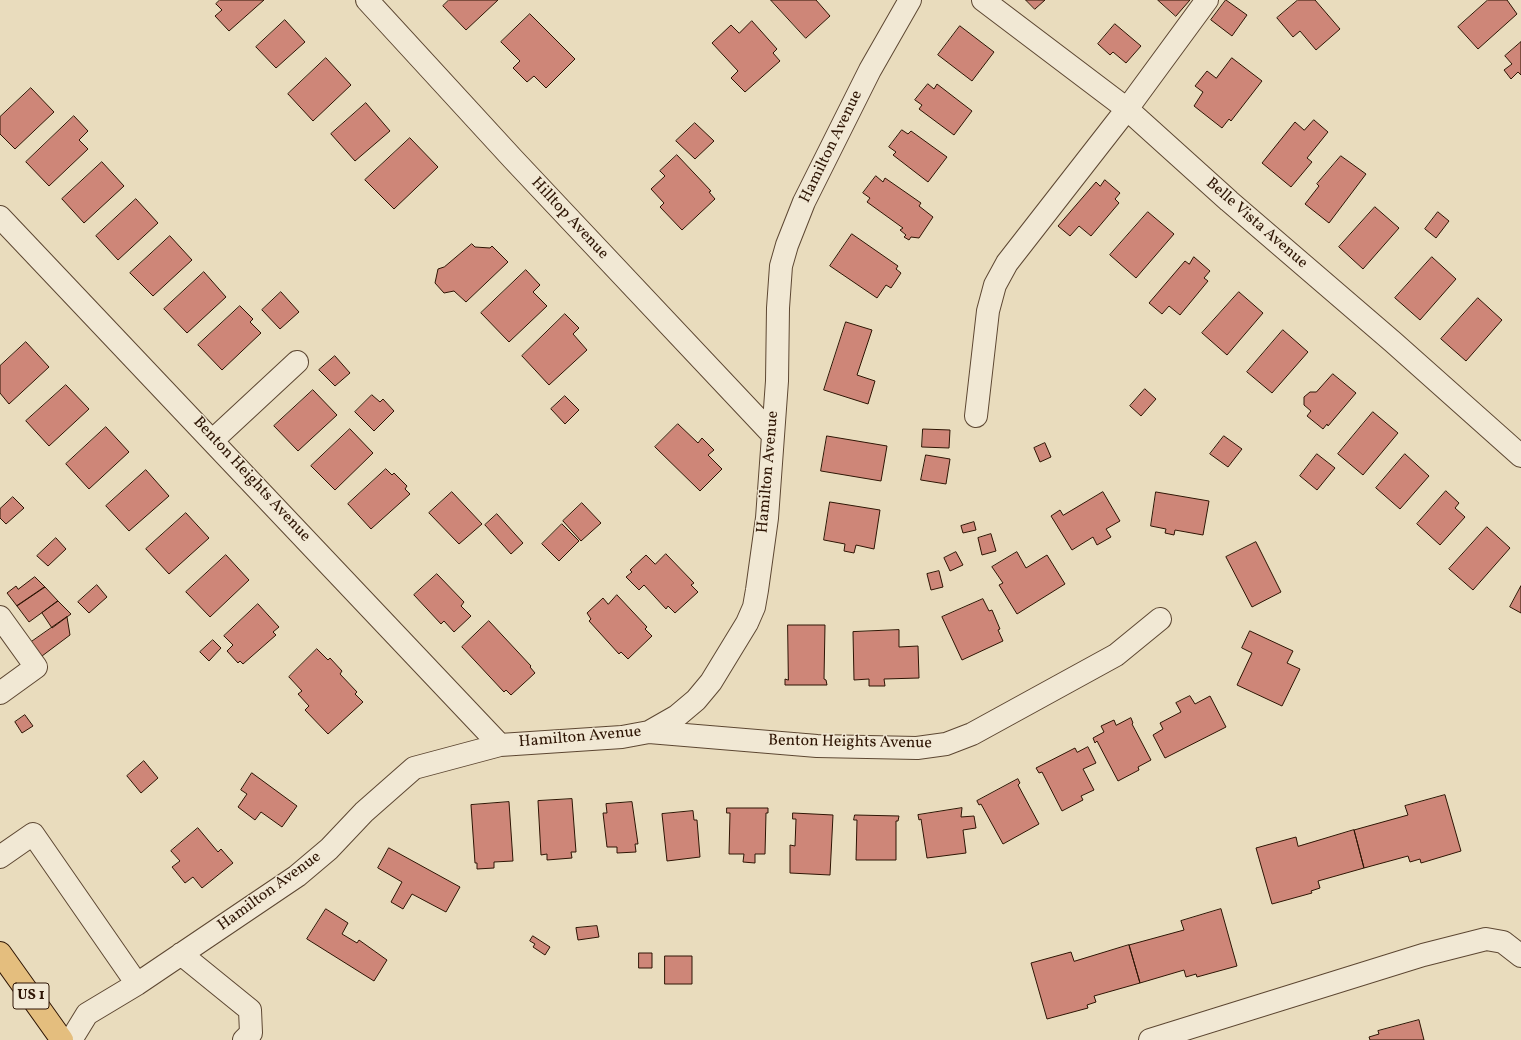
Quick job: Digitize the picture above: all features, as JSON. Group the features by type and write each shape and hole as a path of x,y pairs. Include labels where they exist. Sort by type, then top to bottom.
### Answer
{"main road":[{"name":"US 1","path":"0,953 62,1040"}],"street":[{"name":"Hilltop Avenue","path":"367,0 518,165 773,435"},
{"name":"Hamilton Avenue","path":"71,1040 87,1014 136,984 297,876 329,849 364,812 414,768 500,745 622,737 649,732 677,716 696,700 711,682 747,623 754,607 757,590 767,518 777,381 778,308 781,266 787,244 804,202 870,70 910,0"},
{"name":"Belle Vista Avenue","path":"983,0 1127,109 1229,201 1393,342 1521,456"},
{"path":"976,416 988,311 995,284 1029,233 1127,109 1208,0"},
{"name":"Benton Heights Avenue","path":"0,217 213,440 500,745"},
{"path":"213,440 296,362"},
{"path":"0,617 36,668 0,693"},
{"name":"Benton Heights Avenue","path":"649,732 817,746 917,748 946,744 972,734 1116,655 1160,619"},
{"path":"0,857 33,834 136,984"},
{"path":"1150,1040 1423,955 1486,939 1503,942 1521,956"},
{"path":"181,954 250,1010 251,1033 244,1040"}],"building":[{"path":"220,0 264,0 229,31 215,16 222,10 216,4"},
{"path":"449,0 498,0 466,30 443,6"},
{"path":"771,0 816,0 830,16 806,38"},
{"path":"1026,0 1045,0 1035,9"},
{"path":"1158,0 1190,0 1176,16"},
{"path":"1226,0 1247,15 1232,36 1211,20"},
{"path":"1298,0 1315,0 1340,29 1316,50 1300,31 1293,37 1277,18"},
{"path":"1488,0 1507,0 1517,14 1478,49 1458,27"},
{"path":"530,14 575,59 546,88 534,76 527,82 513,68 520,61 501,42"},
{"path":"285,20 305,42 276,68 256,47"},
{"path":"752,21 777,49 773,53 780,61 745,92 731,78 738,71 712,43 731,25 739,33"},
{"path":"1115,24 1141,46 1126,63 1113,52 1110,55 1098,44"},
{"path":"960,26 994,52 972,81 938,55"},
{"path":"1521,42 1521,75 1518,72 1511,79 1504,70 1512,64 1505,56"},
{"path":"326,58 351,85 313,121 288,94"},
{"path":"1232,58 1262,81 1231,121 1229,119 1222,128 1194,106 1203,92 1195,86 1207,71 1216,78"},
{"path":"928,84 934,89 937,84 972,111 954,135 919,109 922,105 915,100"},
{"path":"31,88 54,112 15,149 0,134 0,117"},
{"path":"366,103 390,131 355,161 331,134"},
{"path":"74,116 88,131 79,140 88,149 49,186 26,162"},
{"path":"1314,120 1328,132 1307,158 1312,162 1291,187 1262,163 1295,122 1304,130"},
{"path":"695,123 714,141 695,159 676,141"},
{"path":"902,130 908,134 911,131 947,157 928,182 893,155 896,152 889,147"},
{"path":"410,138 438,167 394,209 365,180"},
{"path":"677,155 711,191 709,192 715,199 682,230 660,207 664,203 651,189 665,176 660,171"},
{"path":"1341,156 1366,174 1329,223 1305,204 1319,186 1317,184"},
{"path":"102,162 124,186 84,223 62,199"},
{"path":"876,176 883,182 885,178 921,203 919,206 933,217 919,238 911,237 909,240 904,237 906,235 900,230 903,228 867,202 870,198 863,193"},
{"path":"1105,180 1120,193 1115,199 1119,203 1091,236 1079,226 1070,236 1058,226 1096,182 1100,186"},
{"path":"136,199 158,223 118,260 96,236"},
{"path":"1375,207 1399,228 1363,269 1339,247"},
{"path":"1148,212 1174,234 1136,278 1110,255"},
{"path":"1438,212 1449,221 1436,238 1425,229"},
{"path":"852,234 898,266 896,269 901,273 891,288 886,285 877,298 830,266"},
{"path":"170,236 192,260 153,296 130,273"},
{"path":"472,244 475,247 490,248 492,246 508,262 466,302 454,291 444,293 435,283 438,269 444,267"},
{"path":"1194,257 1210,271 1204,278 1208,281 1180,315 1169,306 1162,314 1149,303 1185,261 1189,264"},
{"path":"1432,257 1456,279 1420,320 1395,298"},
{"path":"526,270 540,285 533,292 547,306 509,342 481,313"},
{"path":"204,272 226,297 187,333 164,309"},
{"path":"281,292 299,312 280,329 262,310"},
{"path":"1239,292 1263,313 1227,355 1202,333"},
{"path":"1478,298 1502,320 1466,361 1441,339"},
{"path":"240,306 253,319 250,322 261,333 222,370 198,345"},
{"path":"565,314 579,328 573,334 587,350 549,385 522,356"},
{"path":"846,322 872,330 857,375 875,381 868,404 824,390"},
{"path":"1283,330 1308,352 1272,393 1247,372"},
{"path":"26,342 49,367 9,404 0,393 0,366"},
{"path":"335,356 350,373 335,386 319,370"},
{"path":"1333,374 1356,393 1328,426 1327,424 1323,429 1307,416 1311,411 1304,405 1304,397 1310,392 1316,392"},
{"path":"66,385 89,409 49,446 26,421"},
{"path":"1145,389 1156,399 1141,416 1130,406"},
{"path":"313,390 337,415 298,451 274,426"},
{"path":"372,395 380,402 383,399 394,411 374,431 355,412"},
{"path":"565,396 579,410 565,424 551,409"},
{"path":"1373,412 1398,433 1363,475 1338,454"},
{"path":"678,424 698,443 702,438 714,450 708,455 722,469 700,491 655,447"},
{"path":"106,427 129,452 89,489 66,464"},
{"path":"350,429 373,453 335,490 311,466"},
{"path":"923,429 950,430 949,448 922,447"},
{"path":"827,436 887,446 881,481 821,471"},
{"path":"1224,436 1242,449 1228,467 1210,454"},
{"path":"1045,443 1051,457 1040,462 1034,448"},
{"path":"1317,454 1335,468 1317,490 1300,476"},
{"path":"1405,454 1429,476 1400,509 1376,488"},
{"path":"926,455 950,459 946,484 921,480"},
{"path":"386,469 392,475 394,473 407,486 405,489 410,494 371,529 348,504"},
{"path":"146,470 169,496 129,531 106,506"},
{"path":"1446,491 1459,503 1455,508 1465,517 1440,545 1417,524"},
{"path":"452,492 482,524 459,544 429,513"},
{"path":"1103,492 1120,521 1106,529 1111,537 1097,545 1093,537 1072,550 1051,516 1060,510 1063,515"},
{"path":"1156,492 1209,501 1203,535 1175,530 1174,535 1165,533 1166,529 1151,526"},
{"path":"13,497 24,508 6,524 0,518 0,509"},
{"path":"830,502 880,510 874,549 856,545 854,553 844,551 845,544 824,540"},
{"path":"582,503 601,523 581,541 563,521"},
{"path":"186,513 209,538 169,574 146,549"},
{"path":"497,514 523,543 511,554 485,525"},
{"path":"974,522 976,530 963,533 961,526"},
{"path":"562,524 579,541 559,561 542,544"},
{"path":"1487,527 1510,548 1473,590 1449,569"},
{"path":"991,534 996,551 982,555 978,538"},
{"path":"56,538 66,549 48,566 37,556"},
{"path":"1256,542 1281,592 1252,607 1226,557"},
{"path":"956,552 963,565 950,571 944,558"},
{"path":"1017,552 1026,568 1047,555 1065,584 1017,614 999,585 1003,583 992,567"},
{"path":"666,554 694,583 691,585 698,592 675,613 668,606 666,609 644,585 639,590 626,577 632,572 630,570 646,555 655,564"},
{"path":"226,555 249,580 210,617 186,592"},
{"path":"939,571 943,587 931,590 927,574"},
{"path":"437,574 464,602 461,606 471,616 454,632 444,621 441,624 414,595"},
{"path":"35,577 45,587 17,606 7,593 16,586 18,589"},
{"path":"97,585 107,597 89,613 78,602"},
{"path":"1521,586 1521,613 1510,607"},
{"path":"45,587 58,601 29,622 17,606"},
{"path":"617,595 647,627 645,629 652,636 628,659 621,652 619,654 589,621 591,619 587,613 603,598 608,604"},
{"path":"983,599 989,611 992,610 1003,641 962,660 942,617"},
{"path":"58,601 71,614 52,628 42,613"},
{"path":"258,604 279,627 273,632 276,635 243,664 240,661 238,663 227,651 233,645 224,636"},
{"path":"67,617 70,635 38,659 27,645"},
{"path":"489,621 531,666 530,667 535,673 511,695 506,690 504,692 462,647"},
{"path":"788,625 825,625 824,679 826,680 827,685 785,685 785,679 788,680"},
{"path":"899,630 899,647 918,646 919,678 884,679 885,686 869,686 869,679 854,680 853,632"},
{"path":"1250,631 1293,651 1287,663 1300,669 1282,706 1237,685 1252,653 1242,648"},
{"path":"213,640 221,648 209,661 200,652"},
{"path":"317,649 328,660 330,658 342,671 340,674 357,692 355,694 363,702 328,734 305,710 309,706 298,694 302,691 289,677"},
{"path":"1190,696 1195,704 1210,696 1226,727 1165,758 1153,735 1163,729 1160,723 1181,712 1176,703"},
{"path":"25,715 33,726 22,733 15,722"},
{"path":"1131,718 1132,724 1151,760 1138,767 1139,770 1118,781 1097,741 1095,743 1093,738 1104,732 1101,726 1114,720 1116,725"},
{"path":"1088,747 1096,763 1083,769 1094,790 1081,796 1083,800 1062,811 1042,772 1039,773 1036,768 1075,748 1077,752"},
{"path":"144,761 158,778 141,793 127,776"},
{"path":"252,773 297,806 282,827 261,812 255,820 238,807 247,794 241,790"},
{"path":"1018,779 1020,783 1018,785 1039,824 1003,844 981,804 979,805 977,801"},
{"path":"1445,795 1461,851 1421,863 1420,859 1410,862 1408,856 1364,868 1354,830 1408,815 1405,806"},
{"path":"572,799 576,852 571,852 572,858 547,860 547,854 541,855 538,801"},
{"path":"509,802 513,861 494,862 494,868 477,869 477,863 475,863 471,805"},
{"path":"632,802 638,844 635,844 636,852 617,853 617,847 607,847 603,813 607,813 606,804"},
{"path":"727,808 768,808 768,813 766,813 765,854 755,854 755,863 743,862 744,854 729,854 730,813 727,813"},
{"path":"962,808 961,817 974,816 976,828 963,830 966,853 927,858 921,819 919,820 918,815"},
{"path":"693,811 694,820 697,820 700,857 667,861 662,814"},
{"path":"793,813 833,815 830,875 790,873 790,845 795,846 796,819 793,819"},
{"path":"855,815 899,816 898,821 896,821 896,860 856,860 857,820 854,820"},
{"path":"198,828 218,852 221,849 233,863 202,888 193,877 185,883 172,867 180,861 171,851"},
{"path":"1354,830 1364,868 1318,881 1320,888 1311,891 1312,893 1272,904 1256,848 1296,837 1298,846"},
{"path":"389,848 460,887 446,912 412,894 403,909 391,902 402,882 378,868"},
{"path":"326,909 348,923 342,934 357,943 359,940 387,960 374,981 307,939"},
{"path":"1221,909 1237,966 1197,977 1196,974 1186,977 1184,970 1140,983 1129,945 1184,930 1181,921"},
{"path":"597,926 599,937 578,940 576,928"},
{"path":"533,936 550,947 545,955 533,947 535,944 530,941"},
{"path":"1129,945 1140,983 1094,996 1096,1002 1087,1005 1088,1008 1047,1019 1031,963 1071,952 1074,961"},
{"path":"639,953 652,953 652,968 639,968"},
{"path":"665,956 692,956 692,984 665,984"},
{"path":"1419,1020 1424,1040 1370,1040 1369,1037 1379,1034 1378,1031"}]}
